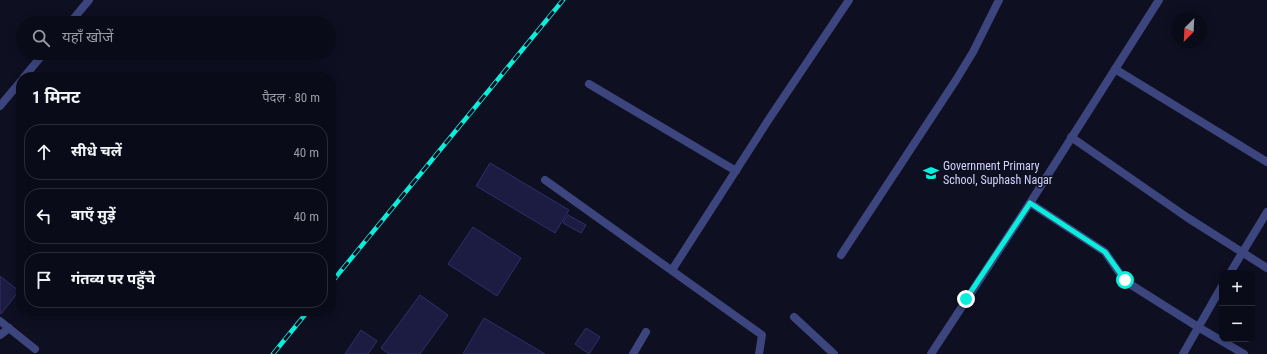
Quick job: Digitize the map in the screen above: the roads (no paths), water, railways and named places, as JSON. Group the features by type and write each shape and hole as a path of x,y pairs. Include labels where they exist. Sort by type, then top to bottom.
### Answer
{"street":[{"path":"76,16 89,0"},
{"path":"672,270 769,119 849,0"},
{"path":"841,255 956,80 973,52 999,0"},
{"path":"931,354 1030,203 1115,69 1155,2"},
{"path":"28,72 38,60"},
{"path":"1115,69 1267,162"},
{"path":"589,84 736,171"},
{"path":"0,106 16,87"},
{"path":"1071,137 1188,218 1267,268"},
{"path":"545,180 762,335 759,354"},
{"path":"1030,203 1105,252 1125,280 1198,327 1244,354"},
{"path":"1232,270 1267,212"},
{"path":"1183,354 1219,291"},
{"path":"794,317 834,354"},
{"path":"0,321 35,349"},
{"path":"0,335 9,328"},
{"path":"633,354 646,332"}],"railway":[{"path":"336,277 563,0"},
{"path":"273,354 304,316"}],"place":[{"name":"Government Primary School, Suphash Nagar","path":"931,173"}]}
